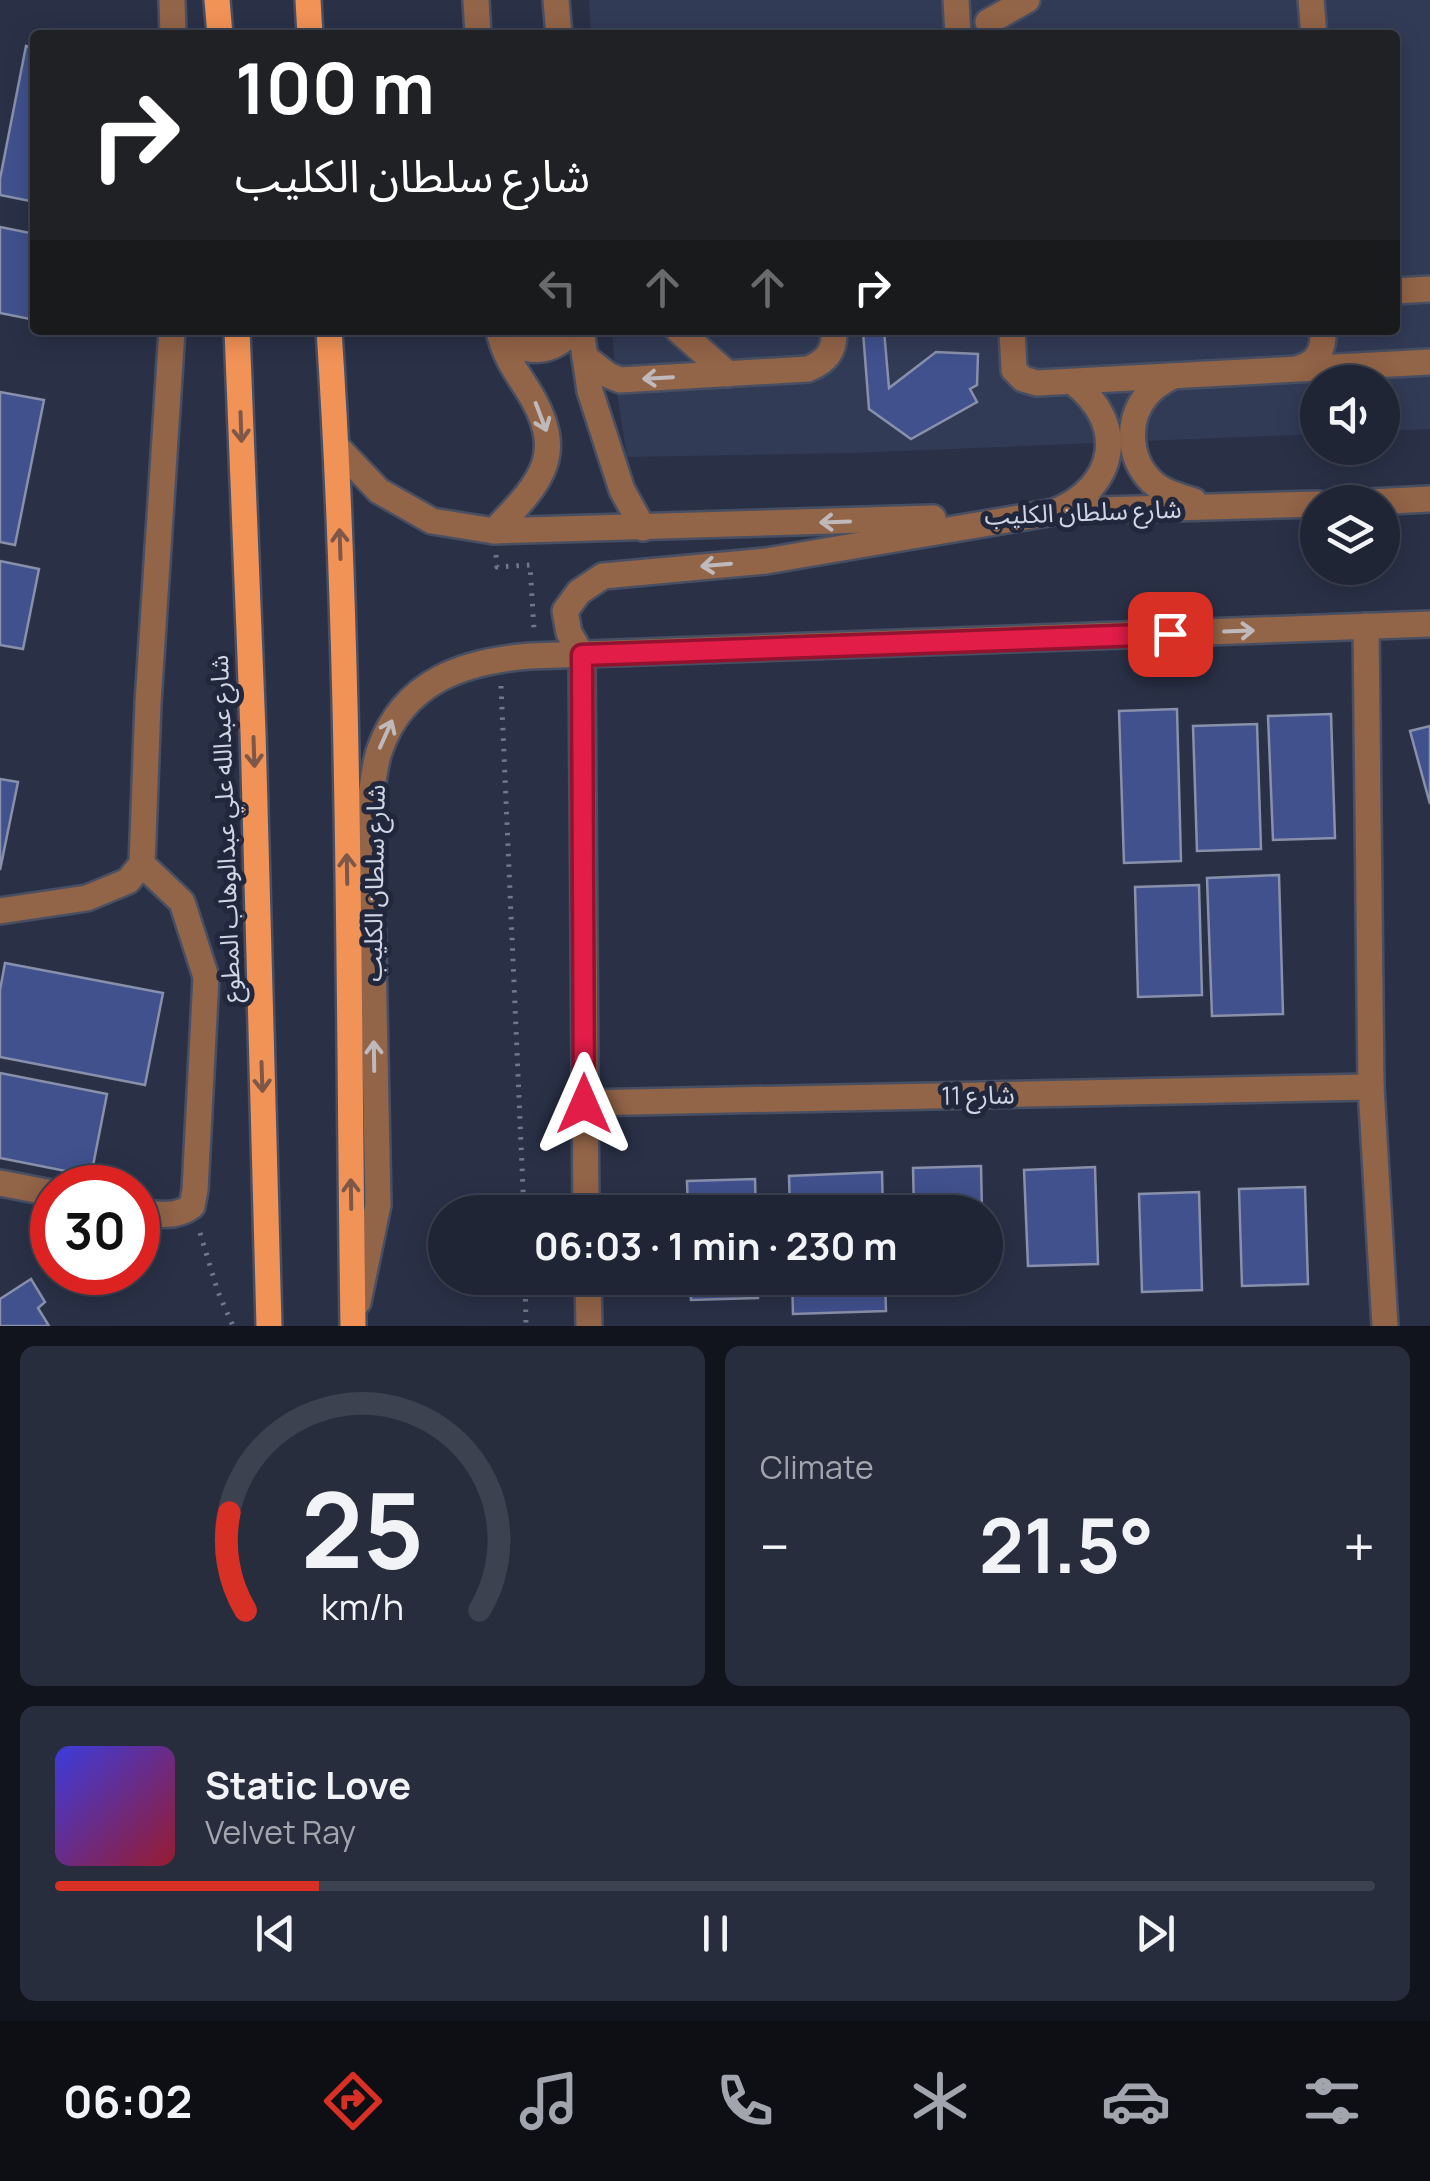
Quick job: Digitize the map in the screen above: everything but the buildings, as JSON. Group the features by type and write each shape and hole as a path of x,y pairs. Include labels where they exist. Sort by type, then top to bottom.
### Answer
{"main road":[{"path":"218,0 220,30"},
{"path":"308,0 310,30"},
{"name":"شارع عبدالله علي عبدالوهاب المطوع","path":"237,335 253,732 269,1326"},
{"path":"329,335 337,447 345,744 353,1326"}],"street":[{"path":"172,0 173,30"},
{"path":"476,0 478,30"},
{"path":"556,0 559,30"},
{"path":"956,0 958,30"},
{"path":"987,19 1027,0"},
{"path":"1311,0 1314,30"},
{"path":"1400,290 1430,289"},
{"path":"0,911 87,898 128,882 142,864 148,703 172,335"},
{"path":"494,531 531,492 542,474 548,442 543,417 506,355 501,335"},
{"path":"503,335 520,347 539,350 557,345 568,335"},
{"path":"582,335 590,391 622,490 644,528"},
{"path":"684,335 728,374"},
{"path":"585,357 620,380 808,369 820,364 833,350 834,335"},
{"path":"1012,335 1012,361 1018,375 1037,382 1430,362"},
{"path":"1299,368 1311,364 1319,355 1324,335"},
{"path":"1173,376 1146,395 1138,409 1132,442 1136,458 1154,484 1212,508"},
{"path":"586,1195 582,655 569,633 565,611 579,592 603,576 766,561 1054,512 1072,505 1098,480 1109,444 1100,408 1073,382"},
{"name":"شارع سلطان الكليب","path":"337,447 379,491 432,521 494,531 1300,505"},
{"path":"1400,500 1430,499"},
{"name":"شارع سلطان الكليب","path":"353,1326 378,1205 370,803 378,752 394,717 422,688 461,668 500,658 1430,624"},
{"path":"1366,626 1372,1086 1385,1326"},
{"path":"142,864 182,902 206,976 196,1190 192,1206 181,1214 160,1214"},
{"name":"شارع 11","path":"584,1104 1372,1086"},
{"path":"0,1182 30,1189"},
{"path":"588,1295 589,1326"}],"path":[{"path":"494,531 497,567 530,566 534,634"},
{"path":"500,658 523,1195"},
{"path":"192,1206 232,1326"},
{"path":"525,1295 526,1326"}],"shaded area":[{"path":"589,0 1430,0 1430,429 1400,430 1400,365 1300,365 1300,435 851,453 627,457 612,335 1400,335 1400,30 591,30"}],"route":[{"path":"584,1104 582,655 1170,634"}]}
